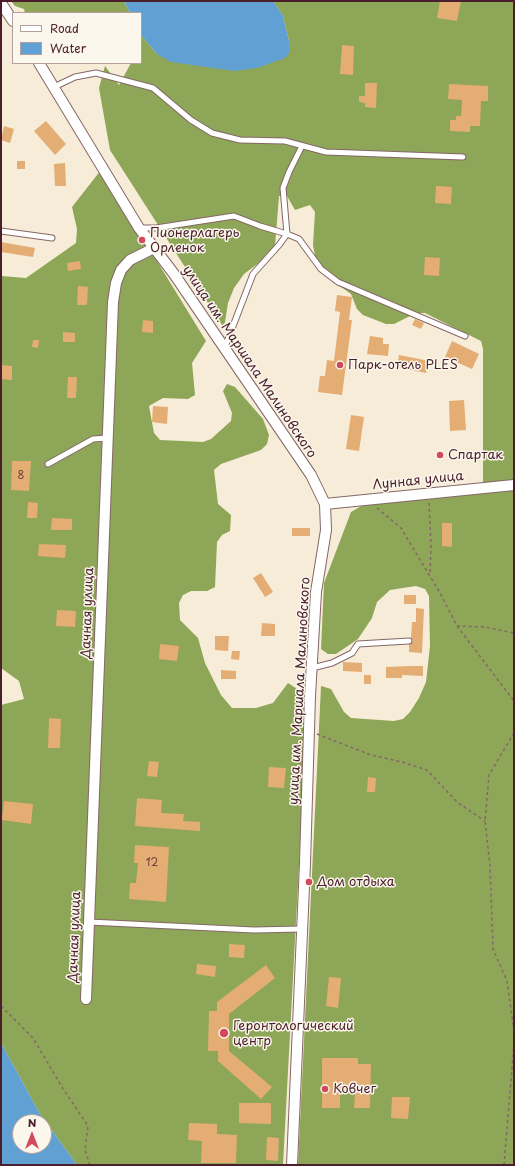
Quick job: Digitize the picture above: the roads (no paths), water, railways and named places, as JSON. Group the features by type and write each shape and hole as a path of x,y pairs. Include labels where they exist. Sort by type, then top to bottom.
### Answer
{"street":[{"path":"1,3 12,20"},
{"name":"улица им. Маршала Малиновского","path":"40,64 139,228 174,274 311,475 325,504 326,530 316,592 312,668 292,1165"},
{"name":"Дачная улица","path":"86,999 113,302 116,282 121,270 130,260 154,248"},
{"name":"Лунная улица","path":"325,504 514,485"}],"lane":[{"path":"54,87 75,77 96,73 153,88 192,120 212,133 240,140 285,141 326,152 463,157"},
{"path":"224,348 253,274 280,245 287,234 283,188 302,146"},
{"path":"139,228 156,228 234,216 299,239 321,269 338,282 465,336"},
{"path":"1,231 52,238"},
{"path":"48,464 93,439 108,438"},
{"path":"312,668 332,663 352,653 358,644 409,641"},
{"path":"89,922 254,930 302,929"}],"water":[{"path":"124,1 273,1 283,16 289,41 289,53 285,58 257,68 234,71 171,62 157,54 142,36 142,12 130,12"},
{"path":"1,1043 40,1114 12,1114 12,1154 52,1154 52,1131 77,1165 1,1165"}],"place":[{"name":"Пионерлагерь Орленок","path":"142,240"},
{"name":"Парк-отель PLES","path":"340,365"},
{"name":"Спартак","path":"440,455"},
{"name":"Дом отдыха","path":"309,882"},
{"name":"Геронтологический центр","path":"224,1033"},
{"name":"Ковчег","path":"325,1089"}]}
